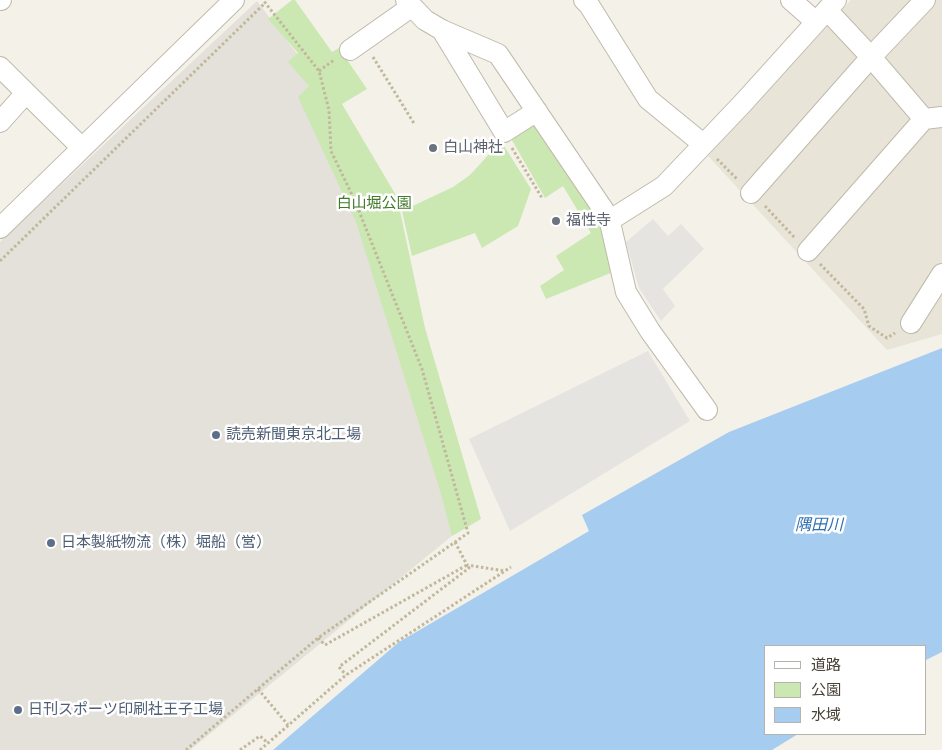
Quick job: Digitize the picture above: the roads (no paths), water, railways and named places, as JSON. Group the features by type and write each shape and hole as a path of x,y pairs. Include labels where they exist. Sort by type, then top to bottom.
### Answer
{"street":[{"path":"0,228 234,0"},
{"path":"584,0 648,99 703,144"},
{"path":"791,0 826,11 933,118 808,251"},
{"path":"751,193 871,57 925,0"},
{"path":"356,46 408,3 425,20 442,30 498,54 612,218 626,292 650,331 707,410"},
{"path":"612,218 664,186 743,103 826,11"},
{"path":"442,30 504,132 537,112"},
{"path":"0,68 82,148"},
{"path":"0,122 26,92"},
{"path":"912,323 941,276"}],"water":[{"name":"隅田川","path":"942,348 942,652 927,660 927,645 764,645 764,735 796,735 772,750 273,750 399,642 589,531 582,515 729,432"}],"place":[{"name":"白山神社","path":"433,148"},
{"name":"福性寺","path":"556,221"},
{"name":"読売新聞東京北工場","path":"216,435"},
{"name":"日本製紙物流（株）堀船（営）","path":"51,543"},
{"name":"日刊スポーツ印刷社王子工場","path":"18,710"}],"park label":[{"name":"白山堀公園","path":"374,204"}]}
